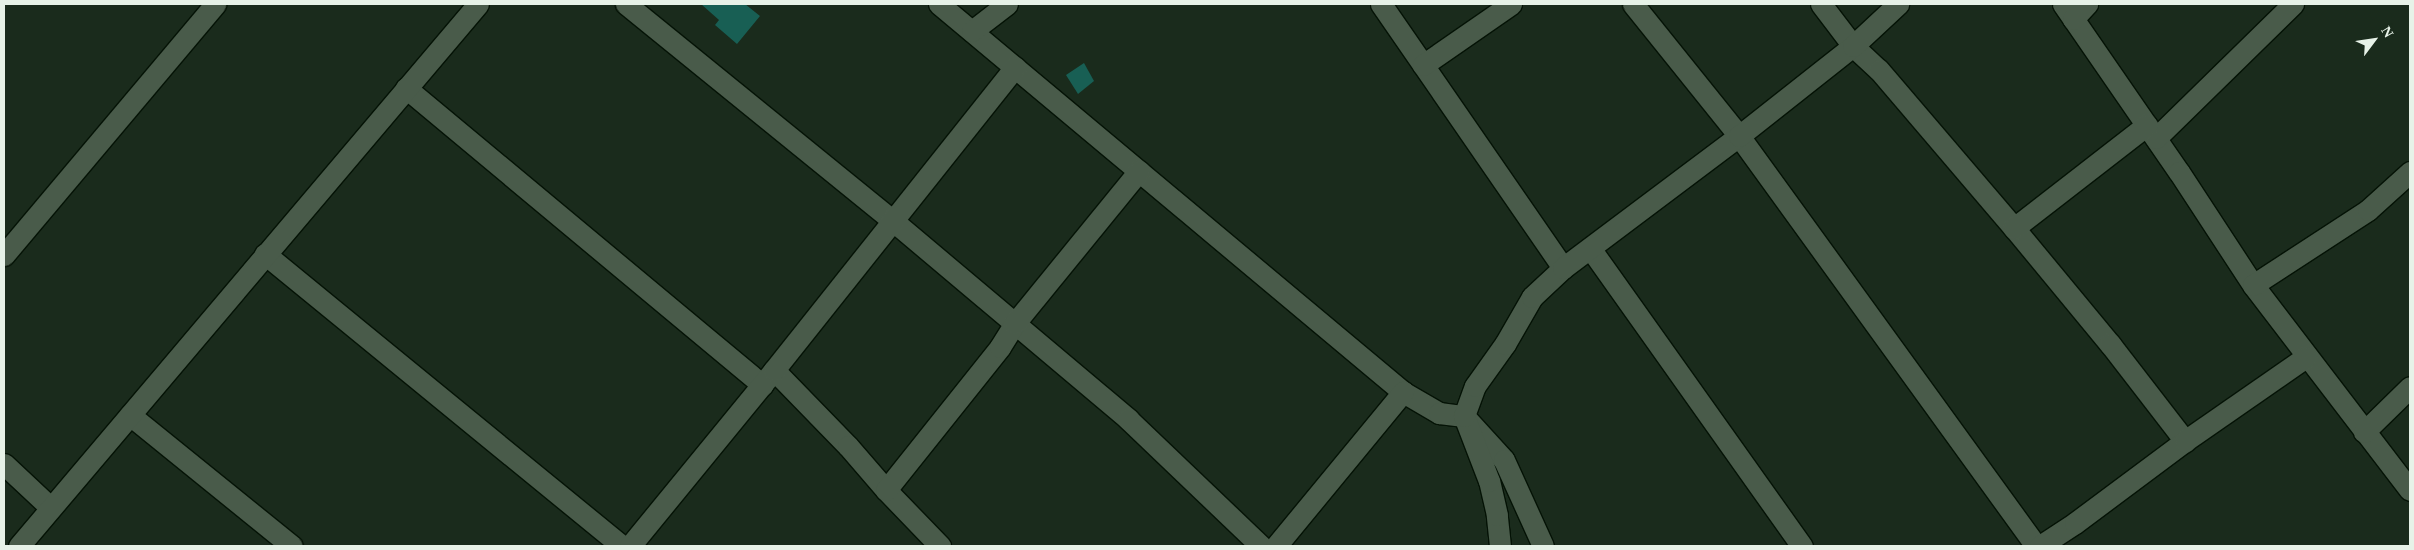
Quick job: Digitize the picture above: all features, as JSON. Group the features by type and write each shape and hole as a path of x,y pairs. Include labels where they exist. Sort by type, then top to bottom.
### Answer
{"street":[{"path":"4,255 215,4"},
{"path":"19,546 478,4"},
{"path":"626,4 892,220 1128,419 1261,546"},
{"path":"939,4 1402,392 1439,413 1464,416 1504,460 1543,546"},
{"path":"972,31 1007,4"},
{"path":"1381,4 1564,268"},
{"path":"1423,65 1511,4"},
{"path":"1633,4 1739,136 2036,546"},
{"path":"1821,4 1853,46 1879,70 2014,228 2110,344 2185,441"},
{"path":"1500,546 1497,515 1488,481 1464,416 1475,386 1505,344 1532,297 1564,268 1739,136 1853,46 1898,4"},
{"path":"2014,228 2151,132 2293,4"},
{"path":"2074,9 2151,132 2253,285 2306,357 2410,490"},
{"path":"630,546 768,377 1015,66"},
{"path":"406,88 768,377 848,446 886,490 940,546"},
{"path":"886,490 1000,347 1015,323 1139,171"},
{"path":"2253,285 2368,210 2410,172"},
{"path":"1590,248 1802,546"},
{"path":"266,254 622,546"},
{"path":"2040,546 2075,524 2185,441 2306,357"},
{"path":"2364,432 2410,387"},
{"path":"1276,546 1402,392"},
{"path":"130,415 292,546"},
{"path":"4,464 51,508"}],"building":[{"path":"701,4 745,4 760,16 737,44 715,25 719,20"},
{"path":"1084,63 1094,81 1078,94 1066,75"}]}
